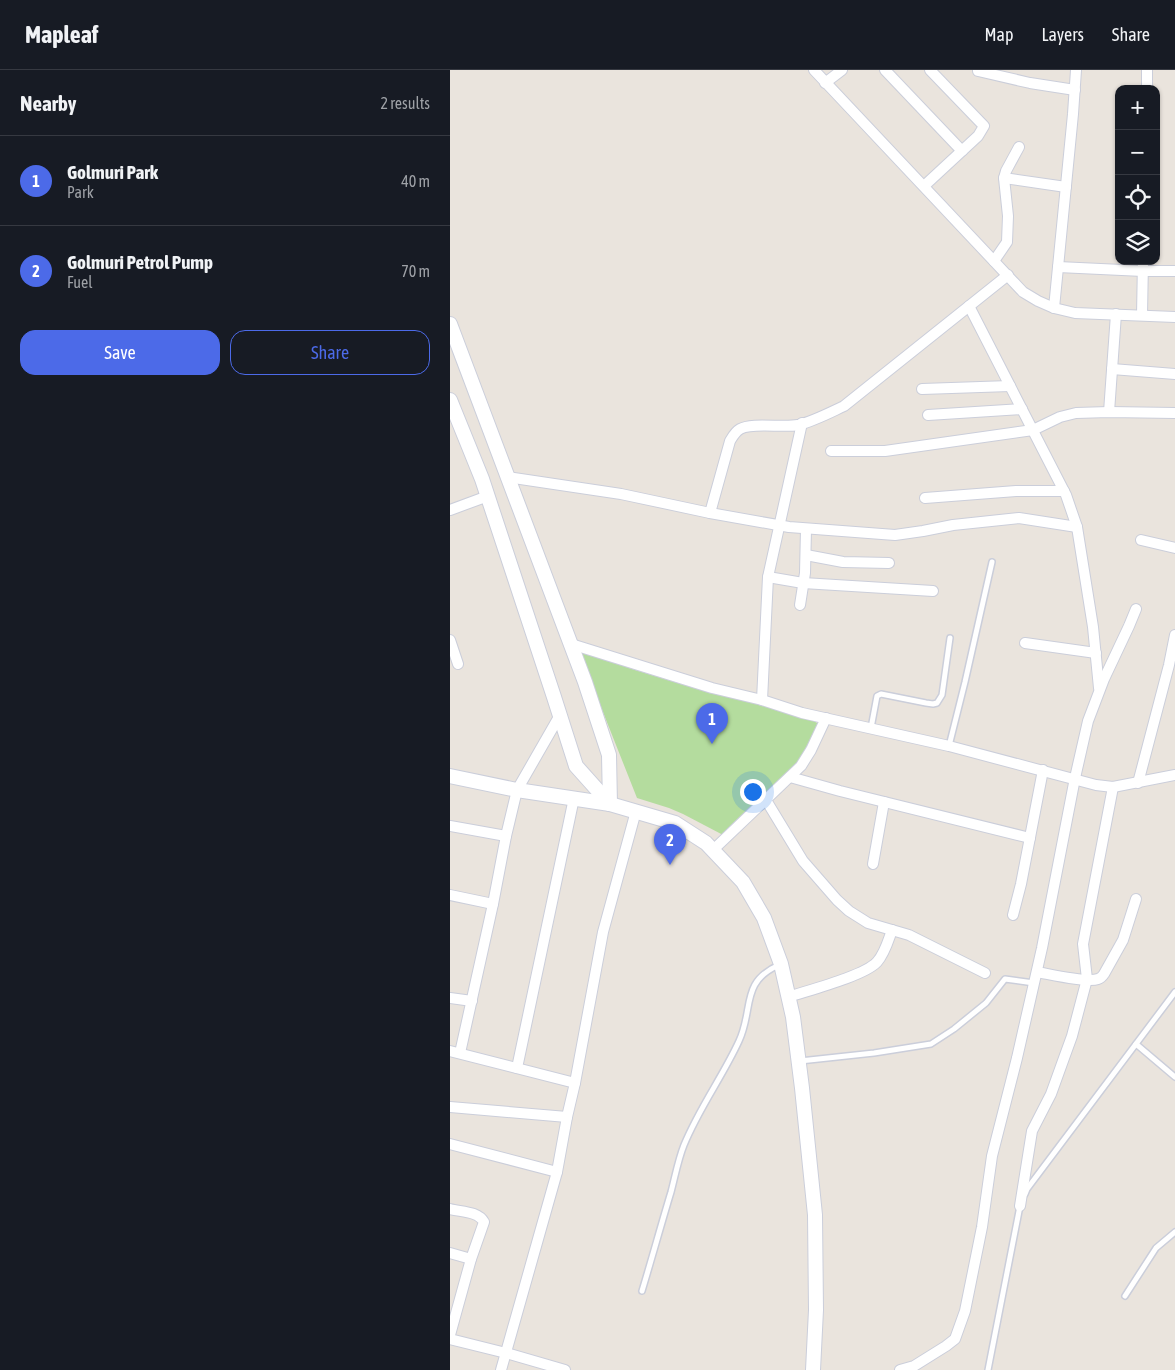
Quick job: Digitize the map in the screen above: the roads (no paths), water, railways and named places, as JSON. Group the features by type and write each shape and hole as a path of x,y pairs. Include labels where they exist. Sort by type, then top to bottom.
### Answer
{"street":[{"path":"814,70 1023,292 1054,308 1075,313 1175,317"},
{"path":"825,83 842,70"},
{"path":"885,70 962,151"},
{"path":"924,186 978,136 984,126 930,70"},
{"path":"1054,308 1076,70"},
{"path":"1147,70 1147,85"},
{"path":"978,71 1030,83 1075,90"},
{"path":"994,261 1007,242 1008,216 1004,178 1019,147"},
{"path":"1004,178 1066,187"},
{"path":"1058,268 1143,266 1175,271"},
{"path":"1142,315 1143,266"},
{"path":"710,513 730,441 736,432 742,428 796,425 816,419 844,406 1008,275"},
{"path":"969,306 1064,491 1077,527 1093,627 1099,691"},
{"path":"1109,412 1116,314"},
{"path":"450,324 586,682 609,755 610,804"},
{"path":"1112,369 1175,374"},
{"path":"922,389 1010,386"},
{"path":"450,400 455,426 488,496 576,766 610,804"},
{"path":"928,415 1022,409"},
{"path":"831,451 885,451 1033,430 1060,417 1076,413 1175,413"},
{"path":"762,700 768,577 802,423"},
{"path":"507,477 621,494 779,526 896,535 953,524 1019,518 1077,527"},
{"path":"925,498 1006,492 1064,491"},
{"path":"450,510 488,496"},
{"path":"800,605 806,555 806,528"},
{"path":"1141,540 1175,548"},
{"path":"806,555 842,562 889,563"},
{"path":"768,577 803,583 933,591"},
{"path":"900,1370 914,1366 954,1339 965,1312 982,1227 992,1156 1035,978 1088,721 1099,691 1130,626 1136,609"},
{"path":"1138,782 1175,636"},
{"path":"450,640 458,664"},
{"path":"1025,643 1096,654"},
{"path":"571,644 712,688 762,700 802,713 949,746 1096,784 1113,787 1175,775"},
{"path":"560,715 517,790 472,1001 455,1052 575,1083"},
{"path":"713,850 800,766 811,750 826,718"},
{"path":"1013,915 1021,884 1043,770"},
{"path":"450,776 517,790 610,804 675,823 706,843 743,882 764,918 782,964 793,1017 815,1215 816,1310 813,1370"},
{"path":"790,777 1030,838"},
{"path":"1020,1206 1032,1131 1051,1094 1072,1036 1087,980 1083,944 1113,787"},
{"path":"517,1068 574,798"},
{"path":"766,800 803,861 836,900 868,923 917,938 985,973"},
{"path":"873,864 884,802"},
{"path":"501,1370 557,1172 566,1117 575,1083 603,932 636,811"},
{"path":"450,826 506,836"},
{"path":"450,895 493,904"},
{"path":"1035,978 1100,979 1123,940 1136,899"},
{"path":"788,997 869,968 880,957 892,930"},
{"path":"450,998 472,1001"},
{"path":"450,1106 566,1117"},
{"path":"450,1144 557,1172"},
{"path":"450,1210 474,1214 481,1217 484,1222 471,1259 450,1335"},
{"path":"450,1253 471,1259"},
{"path":"450,1339 565,1370"}],"lane":[{"path":"949,746 992,562"},
{"path":"871,728 875,702 877,696 881,694 933,704 940,700 950,638"},
{"path":"642,1291 684,1146 705,1103 740,1040 751,992 758,978 767,970 782,964"},
{"path":"799,1061 874,1053 931,1044 954,1029 986,1003 1005,979 1035,978"},
{"path":"988,1370 1020,1206 1027,1188 1175,992"},
{"path":"1136,1044 1175,1077"},
{"path":"1125,1296 1156,1248 1175,1232"}],"place":[{"name":"Golmuri Park","path":"712,744"},
{"name":"Golmuri Petrol Pump","path":"670,865"}]}
